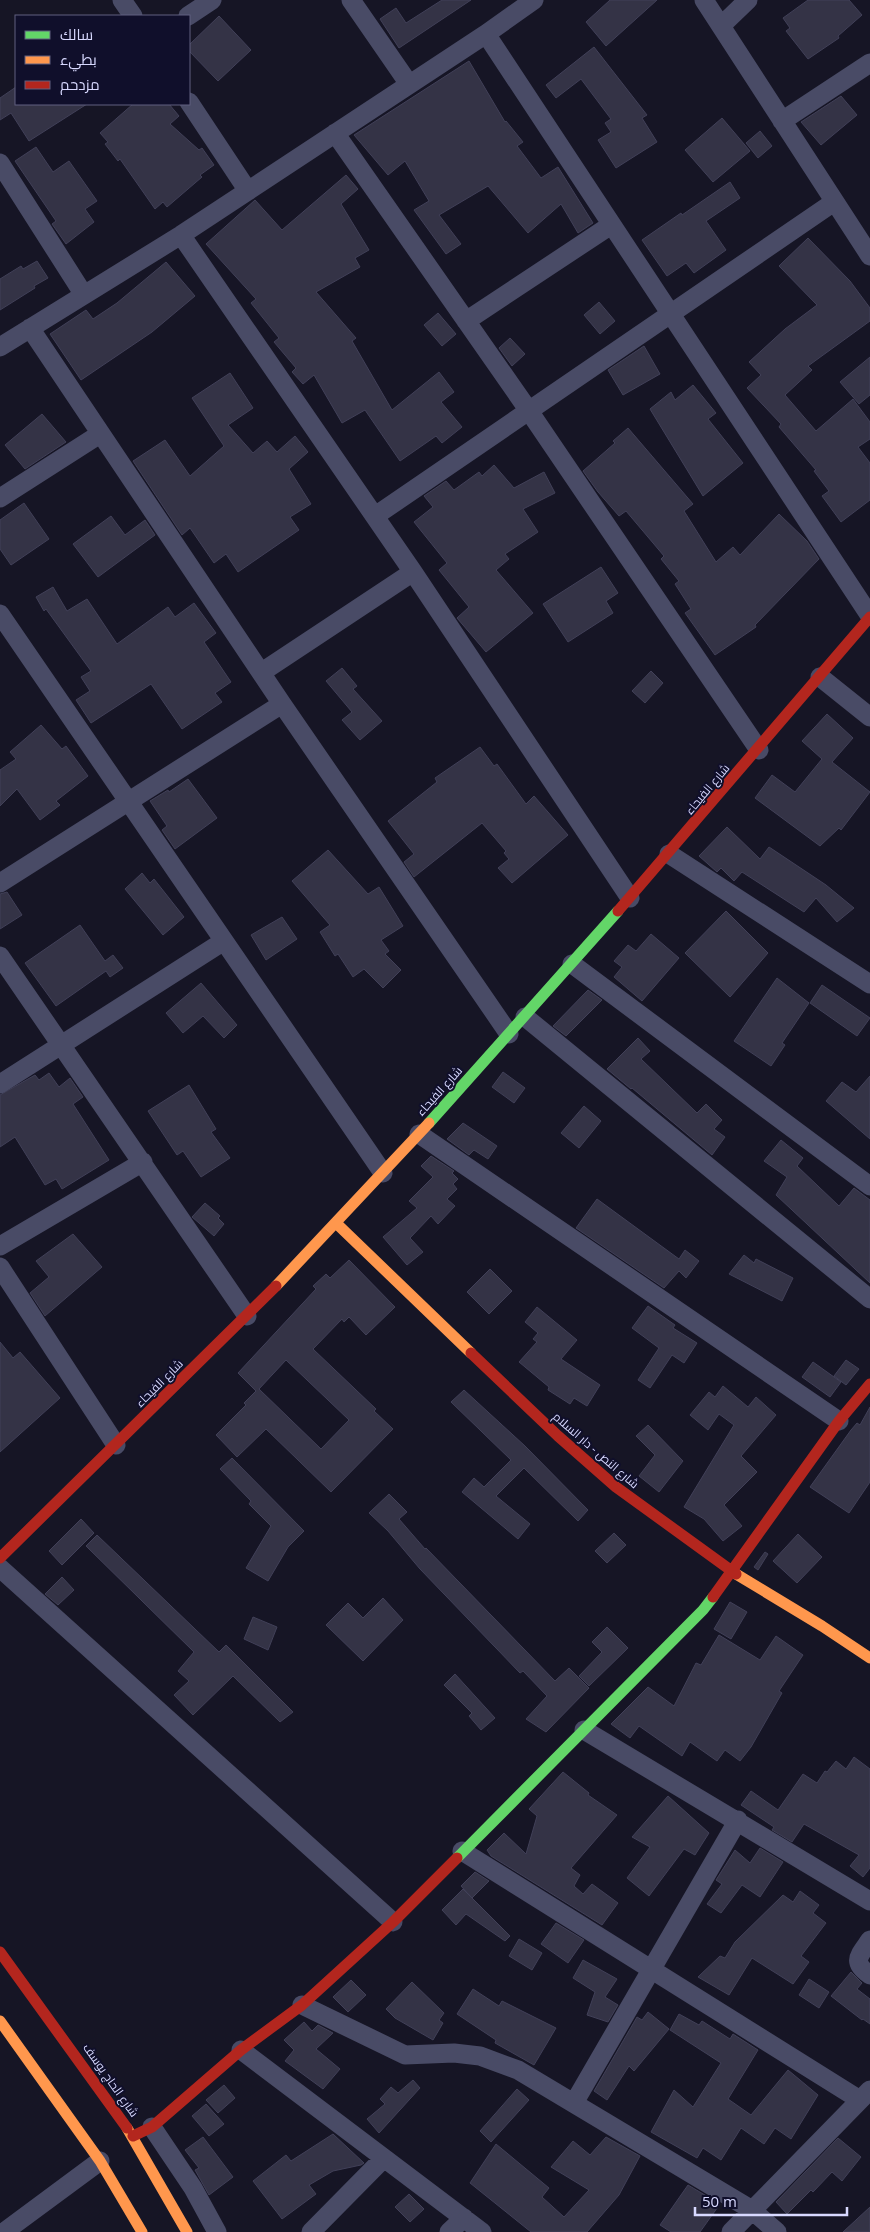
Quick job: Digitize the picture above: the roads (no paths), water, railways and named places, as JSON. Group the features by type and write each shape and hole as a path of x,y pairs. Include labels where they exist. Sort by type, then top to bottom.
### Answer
{"street":[{"path":"122,0 132,15"},
{"path":"190,15 212,0"},
{"path":"351,0 409,84"},
{"path":"0,347 181,235 486,34 534,0"},
{"path":"704,0 870,256"},
{"path":"721,26 748,0"},
{"path":"486,34 870,617"},
{"path":"782,121 870,63"},
{"path":"190,104 248,191"},
{"path":"335,133 529,411 759,750"},
{"path":"0,163 84,295"},
{"path":"375,516 834,202"},
{"path":"466,321 611,225"},
{"path":"181,235 413,572 630,898"},
{"path":"30,328 282,704 509,1034"},
{"path":"0,498 100,434"},
{"path":"262,672 413,572"},
{"path":"0,614 383,1174"},
{"name":"شارع الفيحاء","path":"0,1558 247,1316 383,1174 525,1018 669,854 870,617"},
{"path":"820,677 870,716"},
{"path":"0,883 282,704"},
{"path":"669,854 869,980"},
{"path":"0,1084 224,942"},
{"path":"0,956 247,1316"},
{"path":"572,964 870,1186"},
{"path":"525,1018 870,1299"},
{"path":"419,1134 839,1422"},
{"path":"0,1246 143,1162"},
{"name":"شارع النص - دار السلام","path":"336,1223 558,1436 616,1487 733,1572 822,1626 870,1658"},
{"path":"0,1267 116,1445"},
{"path":"134,2136 152,2128 241,2050 302,2005 393,1922 703,1610 733,1572 839,1422 870,1384"},
{"path":"0,1568 393,1922"},
{"path":"584,1730 738,1820 870,1901"},
{"path":"574,2103 650,1968 738,1820"},
{"path":"462,1851 650,1968 865,2095 731,2232"},
{"path":"870,1940 859,1955 858,1963 860,1968 870,1975"},
{"name":"شارع الحاج يوسف","path":"0,1952 134,2136 187,2232"},
{"path":"302,2005 347,2029 404,2055 454,2053 480,2056 500,2062 574,2103 752,2210 777,2232"},
{"path":"0,2021 100,2161 142,2232"},
{"path":"241,2050 482,2232"},
{"path":"152,2128 193,2188 218,2232"},
{"path":"311,2232 383,2159"},
{"path":"4,2232 100,2161"},
{"path":"449,2232 464,2218"}]}
